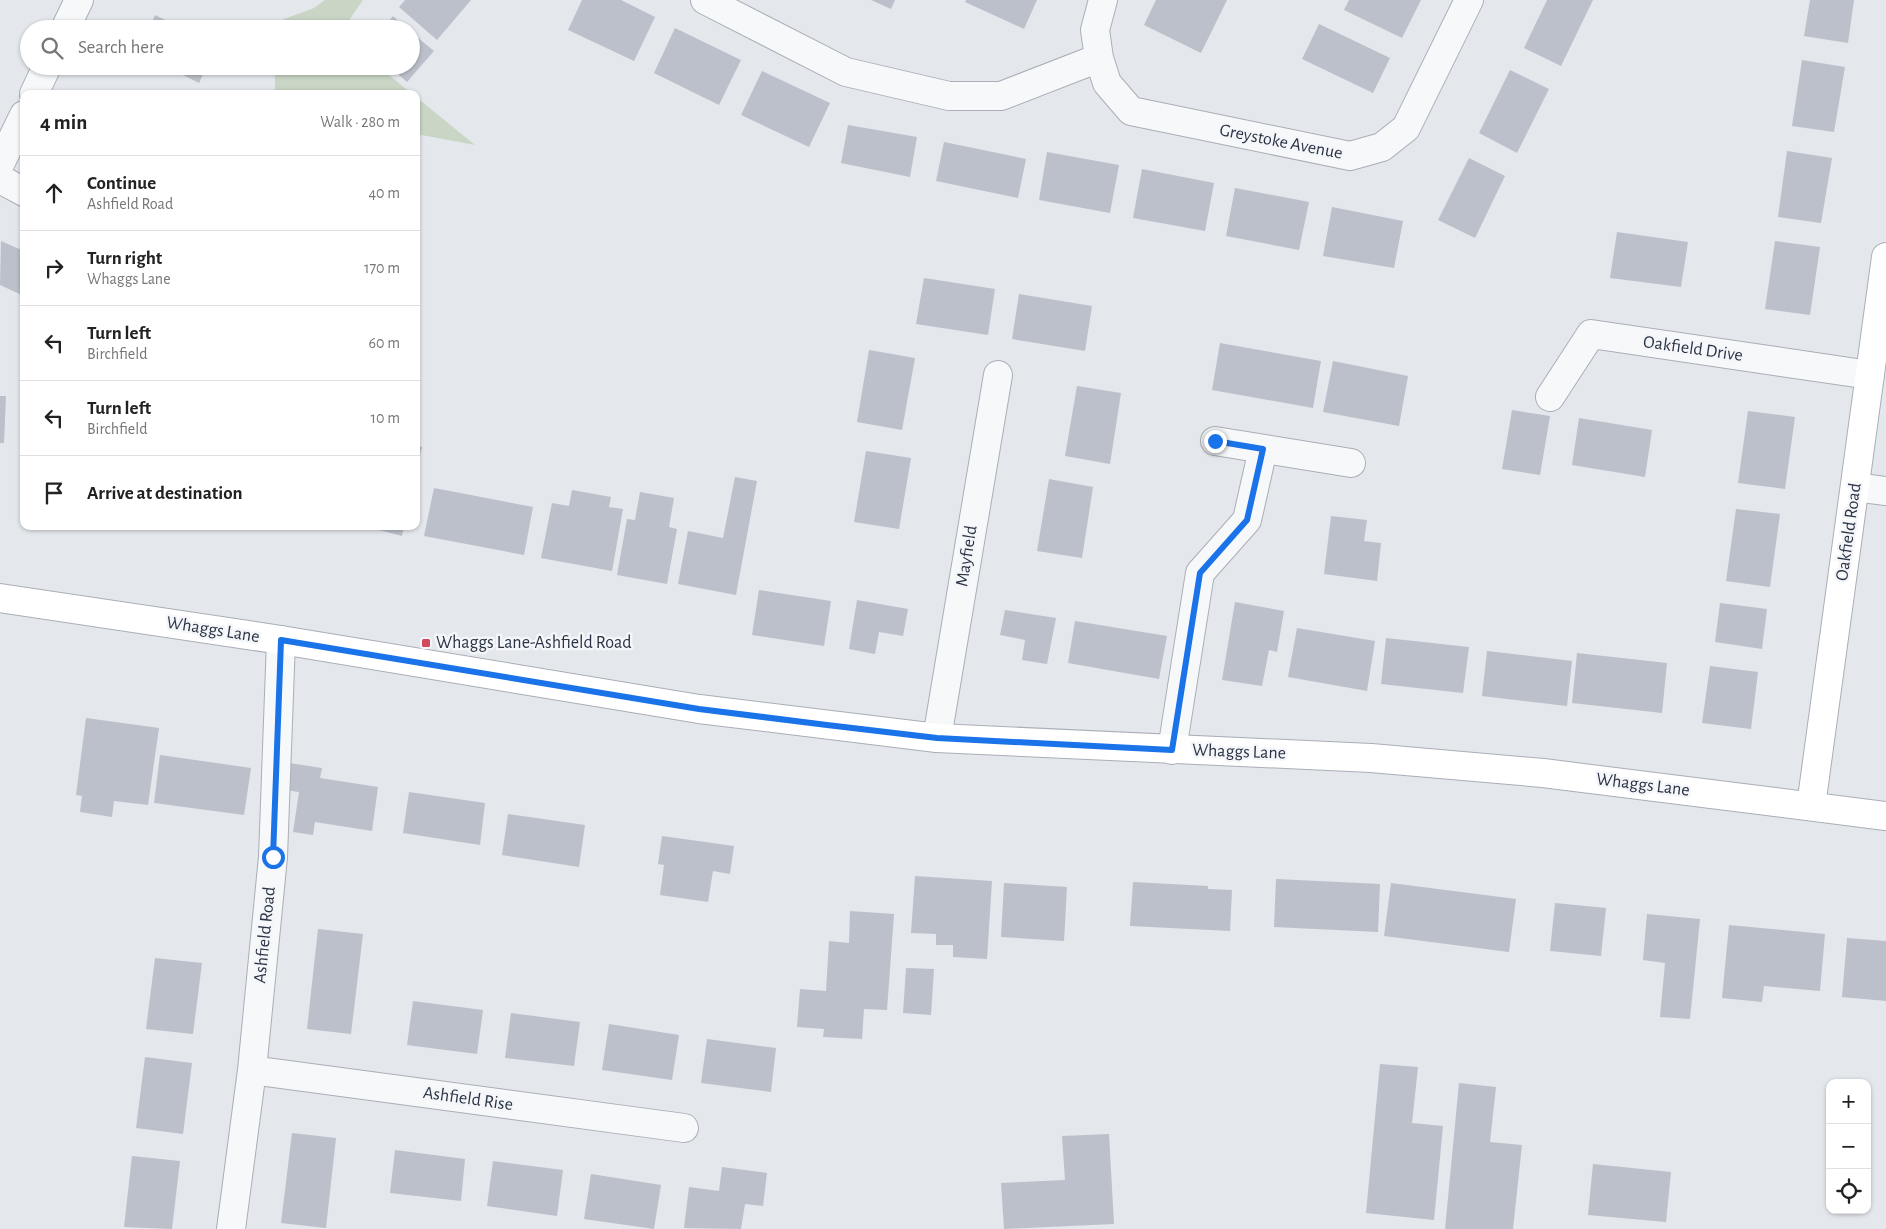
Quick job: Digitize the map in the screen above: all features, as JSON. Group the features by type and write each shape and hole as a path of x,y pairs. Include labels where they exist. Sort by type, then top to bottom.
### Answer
{"main road":[{"name":"Oakfield Road","path":"1811,806 1886,257"},
{"name":"Whaggs Lane","path":"0,598 281,640 699,709 937,738 1371,758 1543,773 1886,816"}],"street":[{"path":"69,20 79,0"},
{"path":"705,0 846,72 949,96 1000,96 1099,58"},
{"name":"Greystoke Avenue","path":"1103,0 1095,30 1099,58 1107,83 1131,111 1350,156 1382,147 1406,128 1468,0"},
{"path":"36,90 43,75"},
{"path":"0,164 20,123"},
{"path":"0,179 20,190"},
{"name":"Oakfield Drive","path":"1550,397 1591,334 1870,375"},
{"name":"Mayfield","path":"937,738 998,374"},
{"path":"1215,441 1351,463"},
{"path":"1172,750 1200,573 1247,520 1263,449"},
{"path":"1855,487 1886,491"},
{"name":"Ashfield Road","path":"231,1229 252,1070 273,857 281,640"},
{"name":"Ashfield Rise","path":"252,1070 684,1128"}],"green space":[{"path":"325,0 363,0 349,20 281,20 314,8"},
{"path":"275,75 389,75 407,90 275,90"},
{"path":"420,100 475,145 420,135"}],"building":[{"path":"405,0 471,0 437,40 420,25 420,20 414,20 399,7"},
{"path":"582,0 621,0 655,17 634,61 568,30"},
{"path":"871,0 895,0 891,9"},
{"path":"966,0 1037,0 1024,29 965,2"},
{"path":"1156,0 1227,0 1201,53 1144,25"},
{"path":"1349,0 1421,0 1402,38 1344,10"},
{"path":"1547,0 1593,0 1561,66 1524,48"},
{"path":"1810,0 1854,0 1848,43 1804,36"},
{"path":"155,15 165,20 153,20"},
{"path":"1319,24 1390,58 1373,93 1302,59"},
{"path":"675,28 741,60 719,105 654,73"},
{"path":"420,39 434,51 420,67"},
{"path":"1802,60 1845,67 1834,132 1792,126"},
{"path":"1510,70 1549,89 1517,153 1479,133"},
{"path":"762,71 830,103 809,147 741,115"},
{"path":"183,75 203,75 199,83"},
{"path":"399,75 413,75 407,82"},
{"path":"848,125 917,137 910,177 841,163"},
{"path":"944,142 1026,159 1018,198 936,181"},
{"path":"1787,151 1832,158 1821,223 1778,217"},
{"path":"1047,152 1119,165 1110,213 1039,200"},
{"path":"1469,158 1505,176 1475,238 1438,220"},
{"path":"1142,169 1214,183 1205,231 1133,218"},
{"path":"1235,188 1309,202 1299,250 1226,236"},
{"path":"1332,207 1403,221 1394,268 1323,256"},
{"path":"1617,232 1688,242 1681,287 1610,278"},
{"path":"1,241 20,249 20,294 0,285"},
{"path":"1775,241 1820,247 1810,315 1765,309"},
{"path":"924,278 995,289 988,335 916,324"},
{"path":"1019,294 1092,306 1085,351 1012,339"},
{"path":"1220,343 1321,361 1313,408 1212,390"},
{"path":"869,350 915,358 902,430 857,422"},
{"path":"1333,361 1408,376 1399,426 1323,412"},
{"path":"1077,386 1121,393 1110,464 1065,456"},
{"path":"0,396 6,396 4,443 0,443"},
{"path":"1512,410 1550,416 1540,475 1502,469"},
{"path":"1748,411 1795,417 1785,489 1738,483"},
{"path":"1579,418 1652,430 1645,477 1572,465"},
{"path":"866,451 911,458 899,529 854,522"},
{"path":"735,477 757,481 736,595 678,584 688,531 723,538"},
{"path":"1049,479 1093,487 1082,558 1037,551"},
{"path":"434,488 533,507 524,555 424,536"},
{"path":"572,490 611,497 609,507 623,509 612,571 541,558 552,503 569,506"},
{"path":"640,492 674,498 669,527 677,529 667,584 617,575 627,519 635,520"},
{"path":"1736,509 1780,514 1770,587 1726,581"},
{"path":"1331,516 1367,520 1364,541 1381,543 1377,581 1324,574"},
{"path":"379,530 403,530 402,536"},
{"path":"759,590 831,601 824,646 752,635"},
{"path":"857,600 908,609 903,636 879,632 875,654 849,649"},
{"path":"1235,602 1284,611 1277,652 1269,650 1262,686 1222,680"},
{"path":"1720,603 1767,609 1762,649 1715,642"},
{"path":"1005,610 1056,618 1047,664 1022,660 1025,640 1000,635"},
{"path":"1075,621 1167,636 1159,679 1068,663"},
{"path":"1297,628 1375,641 1367,691 1288,677"},
{"path":"1386,638 1469,647 1463,693 1381,684"},
{"path":"1487,651 1572,661 1567,706 1482,696"},
{"path":"1577,653 1667,663 1662,713 1572,703"},
{"path":"1710,666 1758,672 1751,729 1702,723"},
{"path":"86,718 159,728 148,805 114,801 112,817 80,812 82,796 76,795"},
{"path":"160,755 251,768 244,815 154,803"},
{"path":"289,763 322,768 320,778 378,787 372,831 315,822 313,835 293,832 299,792 285,790"},
{"path":"409,792 485,803 480,845 403,833"},
{"path":"508,814 585,825 579,867 502,855"},
{"path":"662,836 734,846 730,874 713,871 708,902 660,895 664,865 658,864"},
{"path":"915,876 992,881 987,959 953,957 953,945 936,945 936,934 911,933"},
{"path":"1276,879 1380,884 1378,932 1274,927"},
{"path":"1133,882 1208,886 1208,889 1232,890 1230,931 1130,926"},
{"path":"1004,883 1067,887 1064,941 1001,937"},
{"path":"1391,883 1516,899 1509,952 1384,936"},
{"path":"1555,903 1606,908 1601,956 1550,951"},
{"path":"850,911 894,914 887,1010 864,1009 862,1039 823,1037 824,1029 797,1027 800,989 826,991 829,941 849,943"},
{"path":"1647,914 1700,919 1690,1019 1660,1017 1665,963 1643,960"},
{"path":"1729,925 1825,934 1820,991 1764,986 1762,1002 1722,998"},
{"path":"318,929 363,934 351,1034 307,1029"},
{"path":"1847,938 1886,941 1886,1001 1842,997"},
{"path":"155,958 202,963 193,1034 146,1029"},
{"path":"906,968 934,969 931,1015 903,1013"},
{"path":"413,1001 483,1010 477,1054 407,1045"},
{"path":"511,1013 580,1022 574,1066 505,1058"},
{"path":"609,1024 679,1035 672,1080 602,1070"},
{"path":"707,1039 776,1048 771,1092 701,1083"},
{"path":"145,1057 192,1063 183,1134 136,1128"},
{"path":"1380,1064 1418,1067 1412,1123 1443,1126 1434,1220 1366,1213"},
{"path":"1459,1083 1496,1087 1490,1142 1522,1145 1513,1229 1445,1229"},
{"path":"292,1133 336,1138 326,1228 281,1223"},
{"path":"1109,1134 1114,1224 1004,1229 1001,1183 1065,1180 1062,1136"},
{"path":"395,1150 465,1159 461,1201 390,1193"},
{"path":"132,1156 180,1161 172,1229 124,1227"},
{"path":"493,1161 563,1170 557,1216 487,1206"},
{"path":"1593,1164 1671,1172 1666,1222 1588,1215"},
{"path":"722,1167 767,1173 763,1206 745,1204 741,1229 684,1228 689,1187 719,1191"},
{"path":"591,1174 661,1185 654,1229 584,1219"}],"place":[{"name":"Whaggs Lane-Ashfield Road","path":"426,643"}],"route":[{"path":"273,857 281,640 699,709 827,725 937,738 1172,750 1200,573 1247,520 1263,449 1215,441"}]}
